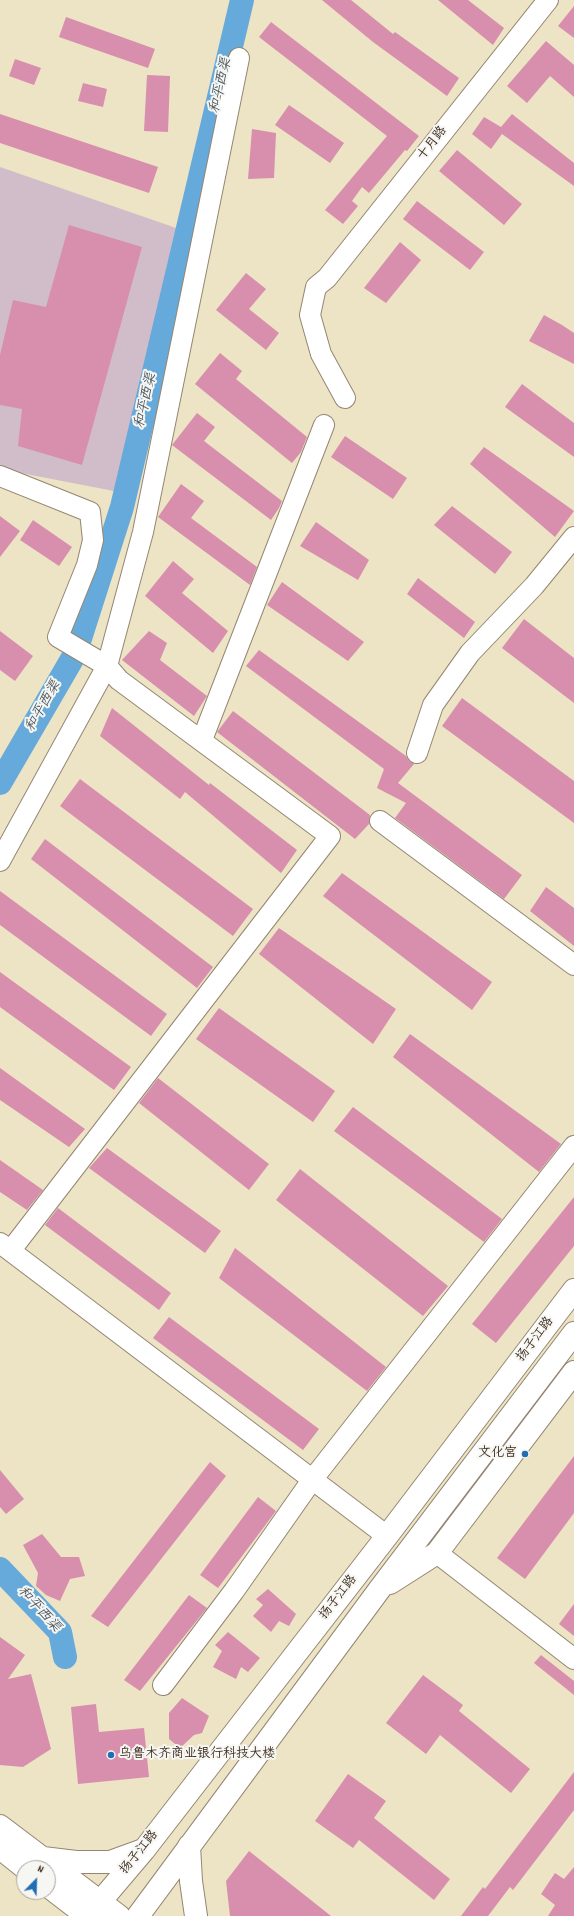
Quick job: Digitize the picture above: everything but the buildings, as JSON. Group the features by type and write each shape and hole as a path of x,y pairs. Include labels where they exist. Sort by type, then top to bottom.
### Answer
{"main road":[{"name":"扬子江路","path":"92,1911 144,1850 387,1536 574,1290"},
{"name":"扬子江路","path":"138,1916 379,1590 574,1333"},
{"path":"379,1590 437,1553 574,1372"},
{"path":"0,1826 31,1860"},
{"path":"189,1846 191,1881 196,1916"},
{"path":"0,1848 27,1860"},
{"path":"56,1862 110,1862 144,1850"},
{"path":"56,1881 92,1911"},
{"path":"56,1891 92,1911 119,1916"}],"street":[{"name":"十月路","path":"345,398 321,354 310,315 316,288 327,278 548,0"},
{"path":"0,861 106,666 143,532 239,58"},
{"path":"202,740 324,425"},
{"path":"0,476 90,512 93,540 87,565 58,637 106,666 119,680 330,836 6,1247 387,1536"},
{"path":"417,753 433,705 470,653 534,586 574,537"},
{"path":"380,821 574,965"},
{"path":"163,1685 234,1591 312,1480 574,1146"},
{"path":"437,1553 574,1659"}],"shaded area":[{"path":"0,167 179,229 119,492 0,469"}],"waterway":[{"name":"和平西渠","path":"0,783 75,654 122,507 242,0"},
{"name":"和平西渠","path":"0,1569 60,1632 65,1657"}],"place":[{"name":"文化宫","path":"525,1454"},
{"name":"乌鲁木齐商业银行科技大楼","path":"111,1755"}]}
